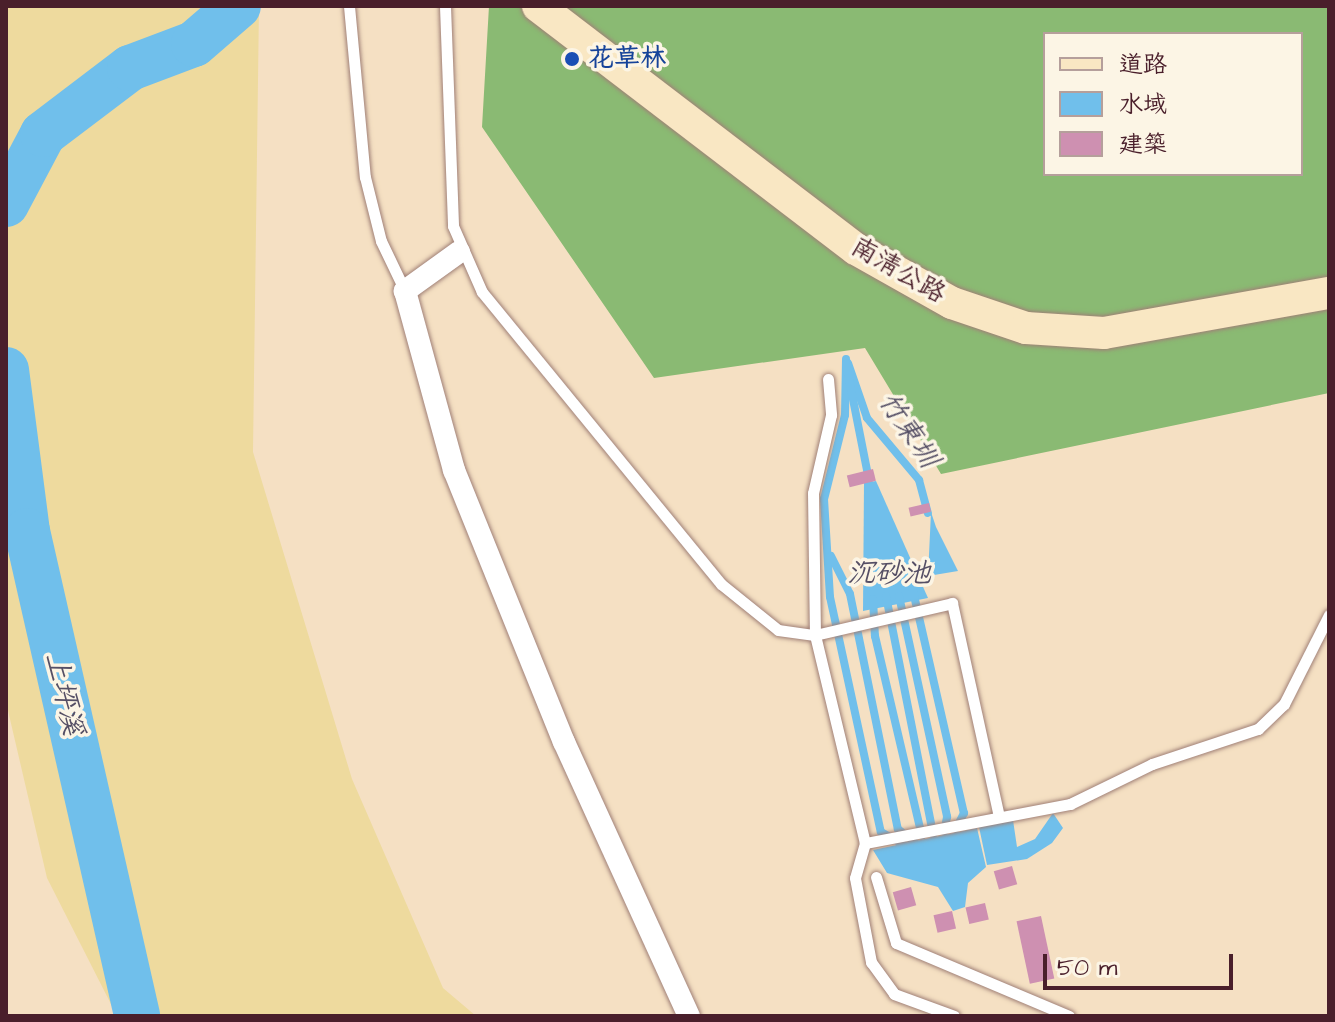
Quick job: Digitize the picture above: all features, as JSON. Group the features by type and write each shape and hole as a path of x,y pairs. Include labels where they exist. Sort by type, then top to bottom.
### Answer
{"main road":[{"name":"南清公路","path":"538,6 856,249 952,303 1026,328 1104,333 1329,293"}],"street":[{"path":"459,252 405,291 454,470 564,742 689,1016"}],"lane":[{"path":"349,6 365,177 381,241 405,291"},
{"path":"445,6 453,59 449,178 459,252 524,347 721,584 778,630 815,635 952,603 998,813"},
{"path":"828,379 831,415 813,493 815,635 865,843 855,878 880,982 954,1016"},
{"path":"865,843 998,813 1070,804 1152,764 1258,729 1284,704 1329,615"},
{"path":"876,877 896,943 1069,1016"}],"green space":[{"path":"489,6 1329,6 1329,393 941,474 865,348 654,378 482,127"}],"sand":[{"path":"6,6 259,6 253,452 352,779 443,988 476,1016 117,1016 47,878 6,702"}],"water":[{"name":"沉砂池","path":"876,481 928,598 863,611 864,483"},
{"path":"931,512 936,527 958,571 928,576"},
{"path":"1053,813 1063,828 1052,843 1027,859 987,865 979,827 1013,820 1017,847 1035,839"},
{"path":"977,828 986,867 968,883 965,907 953,911 938,887 887,873 873,850"}],"building":[{"path":"873,469 876,481 850,487 847,476"},
{"path":"929,503 931,512 911,516 909,508"},
{"path":"1012,866 1017,884 999,890 994,871"},
{"path":"911,887 916,905 898,911 893,892"},
{"path":"985,903 989,920 969,924 966,907"},
{"path":"952,911 956,929 938,933 933,915"},
{"path":"1041,916 1054,979 1030,984 1017,921"}],"waterway":[{"name":"上坪溪","path":"6,204 43,134 130,68 194,44 238,6"},
{"path":"846,359 845,415 824,499 830,597 881,832 910,848"},
{"name":"竹東圳","path":"848,363 867,418 919,480 928,513"},
{"path":"846,364 869,480"},
{"name":"上坪溪","path":"6,370 27,531 137,1016"},
{"path":"831,556 850,594 898,829 920,847"},
{"path":"913,591 964,813 956,829"},
{"path":"886,596 933,834"},
{"path":"899,596 947,817 944,832"},
{"path":"873,599 875,636 922,836"}],"place":[{"name":"花草林","path":"572,59"}]}
